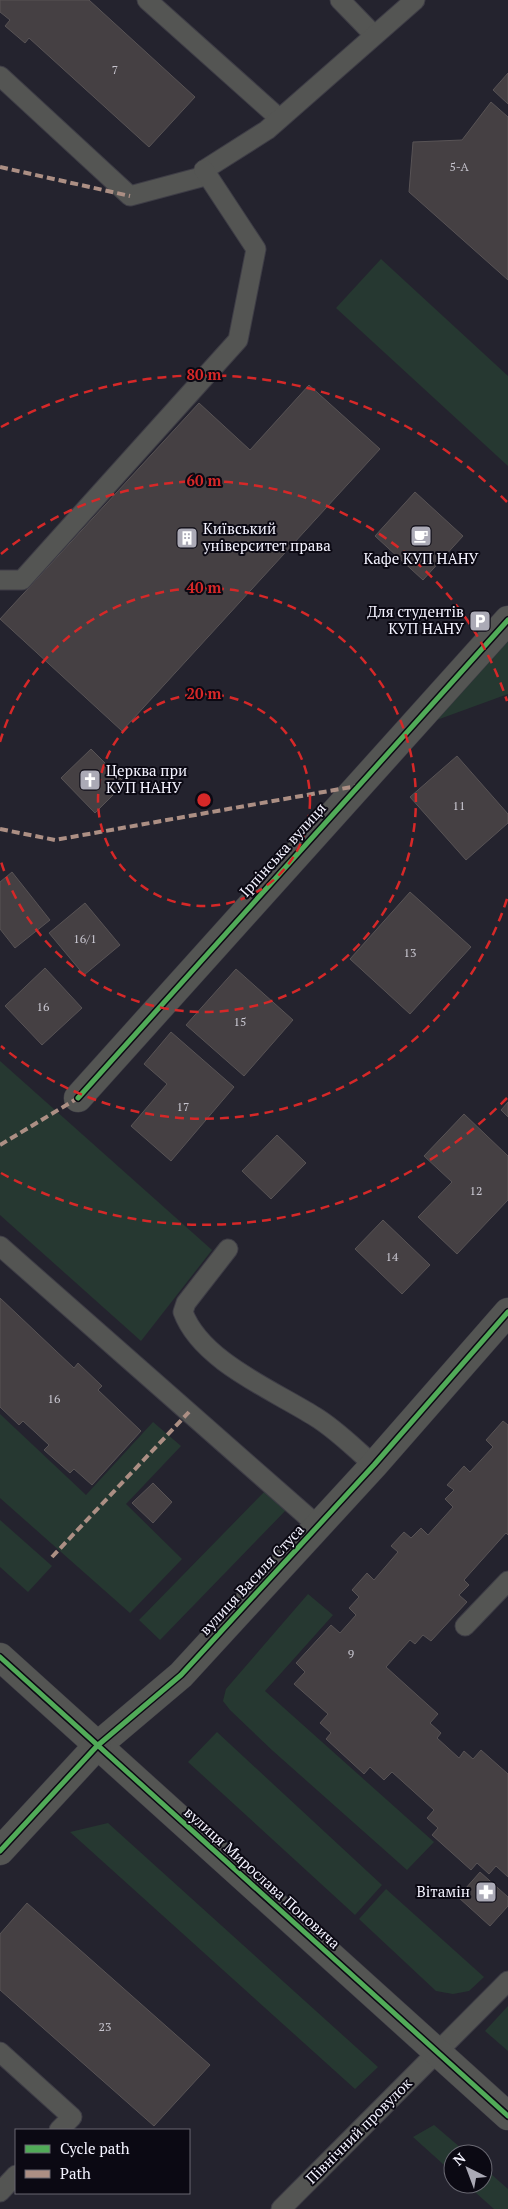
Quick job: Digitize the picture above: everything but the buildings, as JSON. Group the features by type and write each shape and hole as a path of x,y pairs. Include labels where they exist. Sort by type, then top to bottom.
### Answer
{"street":[{"name":"Ірпінська вулиця","path":"78,1098 508,620"},
{"name":"вулиця Василя Стуса","path":"0,1851 97,1746 180,1675 374,1465 508,1312"},
{"name":"вулиця Мирослава Поповича","path":"0,1657 508,2116"}],"lane":[{"path":"148,0 279,118"},
{"path":"340,0 374,34"},
{"path":"204,170 267,130 374,34 415,0"},
{"path":"0,76 130,196 205,176 204,170"},
{"path":"0,580 22,580 238,340 256,249 204,170"},
{"path":"0,1246 318,1526"},
{"path":"228,1249 186,1303 183,1312 193,1331 216,1355 263,1387 316,1417 374,1465"},
{"path":"465,1626 508,1581"},
{"name":"Північний провулок","path":"281,2209 508,1981"},
{"path":"0,2052 72,2117 60,2129"},
{"path":"0,2192 15,2176"}],"green space":[{"path":"381,259 508,376 508,466 336,308"},
{"path":"508,635 508,694 412,729"},
{"path":"0,1061 212,1250 141,1341 0,1215"},
{"path":"0,1414 86,1495 153,1422 181,1446 126,1504 182,1559 130,1613 0,1498"},
{"path":"267,1489 288,1508 160,1640 139,1620"},
{"path":"0,1520 52,1566 28,1592 0,1567"},
{"path":"308,1594 333,1615 265,1691 434,1842 407,1870 273,1751 223,1701 226,1689"},
{"path":"217,1732 382,1885 355,1915 188,1762"},
{"path":"108,1823 378,2067 355,2089 70,1832"},
{"path":"386,1889 484,1977 469,1991 453,1994 436,1991 359,1919"},
{"path":"508,2006 508,2051 485,2031"},
{"path":"434,2125 456,2144 443,2144 443,2164 413,2137"},
{"path":"493,2176 508,2189 508,2209 494,2209 477,2194 493,2194"}],"marked path":[{"path":"0,167 130,196"},
{"path":"0,829 55,840 357,786"},
{"path":"0,1145 78,1098"},
{"path":"52,1557 189,1412"}],"cycle path":[{"path":"78,1098 508,620"},
{"path":"0,1851 97,1746 181,1675 374,1465 508,1312"},
{"path":"0,1657 508,2116"}],"place":[{"name":"Кафе КУП НАНУ","path":"421,536"},
{"name":"Київський університет права","path":"187,538"},
{"name":"Для студентів КУП НАНУ","path":"480,621"},
{"name":"Церква при КУП НАНУ","path":"90,780"},
{"name":"Вітамін","path":"486,1892"}]}
